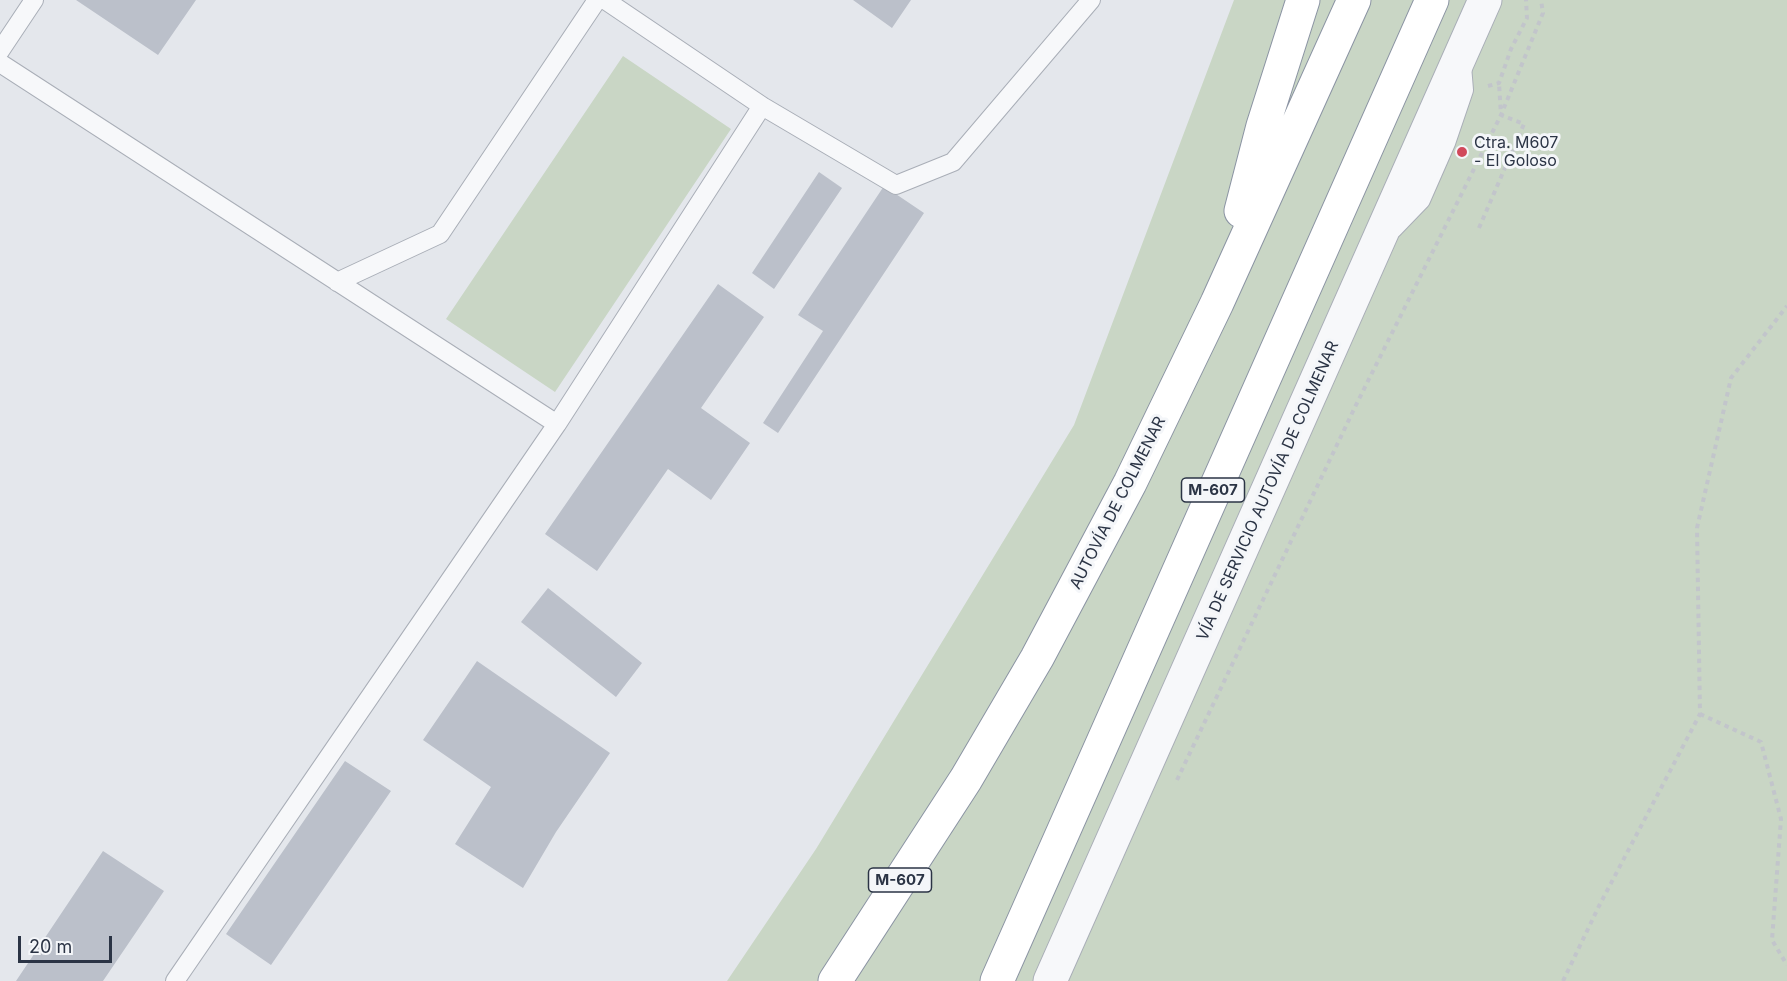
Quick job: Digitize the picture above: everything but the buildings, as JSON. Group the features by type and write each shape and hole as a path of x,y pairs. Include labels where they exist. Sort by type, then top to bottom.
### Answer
{"highway":[{"path":"1216,303 1263,126 1303,0"},
{"name":"AUTOVÍA DE COLMENAR","path":"835,981 966,779 1037,658 1130,483 1216,303 1354,0"},
{"name":"M-607","path":"997,981 1432,0"}],"street":[{"name":"VÍA DE SERVICIO AUTOVÍA DE COLMENAR","path":"1050,981 1485,0"}],"lane":[{"path":"0,51 34,0"},
{"path":"337,282 440,234 597,0"},
{"path":"605,0 762,106 896,185 953,162 1091,0"},
{"path":"1376,248 1420,200 1446,143 1464,90 1461,55"},
{"path":"0,63 557,424"},
{"path":"175,981 557,424 762,106"}],"path":[{"path":"1501,115 1499,83 1510,49 1527,18 1526,0"},
{"path":"1177,781 1351,416 1501,115 1543,13 1541,0"},
{"path":"1464,90 1499,83"},
{"path":"1479,228 1524,124 1501,115"},
{"path":"1563,981 1599,906 1700,714 1697,528 1731,378 1787,306"},
{"path":"1700,714 1761,742 1781,819 1772,940 1787,965"}],"green space":[{"path":"1234,0 1787,0 1787,981 727,981 816,849 1074,425"},
{"path":"623,56 731,129 555,392 446,319"}],"place":[{"name":"Ctra. M607 - El Goloso","path":"1462,152"}]}
